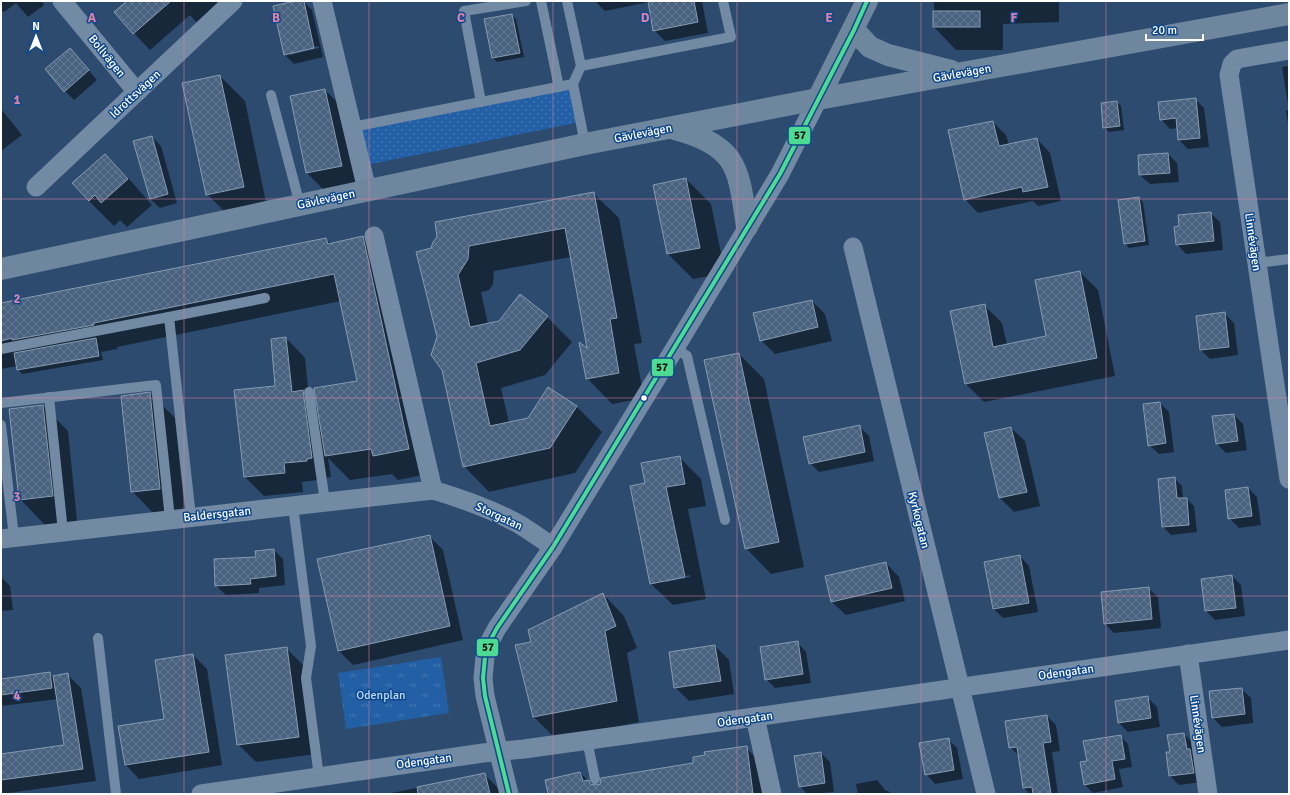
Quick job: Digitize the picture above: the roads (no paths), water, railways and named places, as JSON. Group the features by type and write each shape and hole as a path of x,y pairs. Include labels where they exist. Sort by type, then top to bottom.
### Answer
{"main road":[{"path":"818,99 854,30 867,1"},
{"name":"Gävlevägen","path":"1,269 585,144 818,99 1289,14"},
{"path":"854,30 870,47 888,55 961,73"},
{"path":"670,128 692,134 708,142 722,150 732,161 738,174 747,227"}],"street":[{"name":"Bollvägen","path":"62,1 137,92"},
{"name":"Idrottsvägen","path":"36,186 233,1"},
{"path":"322,1 367,190"},
{"name":"Linnévägen","path":"1289,50 1236,59 1230,67 1229,75 1289,479"},
{"path":"509,794 485,696 483,678 486,650 497,628 553,547 780,174 818,99"},
{"path":"374,236 433,490"},
{"name":"Kyrkogatan","path":"853,247 986,794"},
{"name":"Baldersgatan","path":"8,538 433,490"},
{"name":"Storgatan","path":"433,490 496,513 521,526 553,547"},
{"name":"Odengatan","path":"201,794 498,751 960,688 1289,640"},
{"name":"Linnévägen","path":"1188,654 1208,794"},
{"path":"755,717 772,794"}],"lane":[{"path":"482,102 464,11 526,1"},
{"path":"541,1 559,87"},
{"path":"567,1 581,66 573,84 585,144"},
{"path":"581,66 731,37 724,1"},
{"path":"352,127 573,84"},
{"path":"271,95 300,205"},
{"path":"1257,263 1289,259"},
{"path":"1,350 265,298"},
{"path":"169,317 191,517"},
{"path":"675,348 687,356 725,520"},
{"path":"1,403 156,385 170,519"},
{"path":"309,392 325,502"},
{"path":"49,398 63,532"},
{"path":"1,425 8,538"},
{"path":"293,506 311,646 306,678 319,776"},
{"path":"98,638 116,794"},
{"path":"587,740 595,779"}],"park label":[{"name":"Odenplan","path":"381,695"}]}
